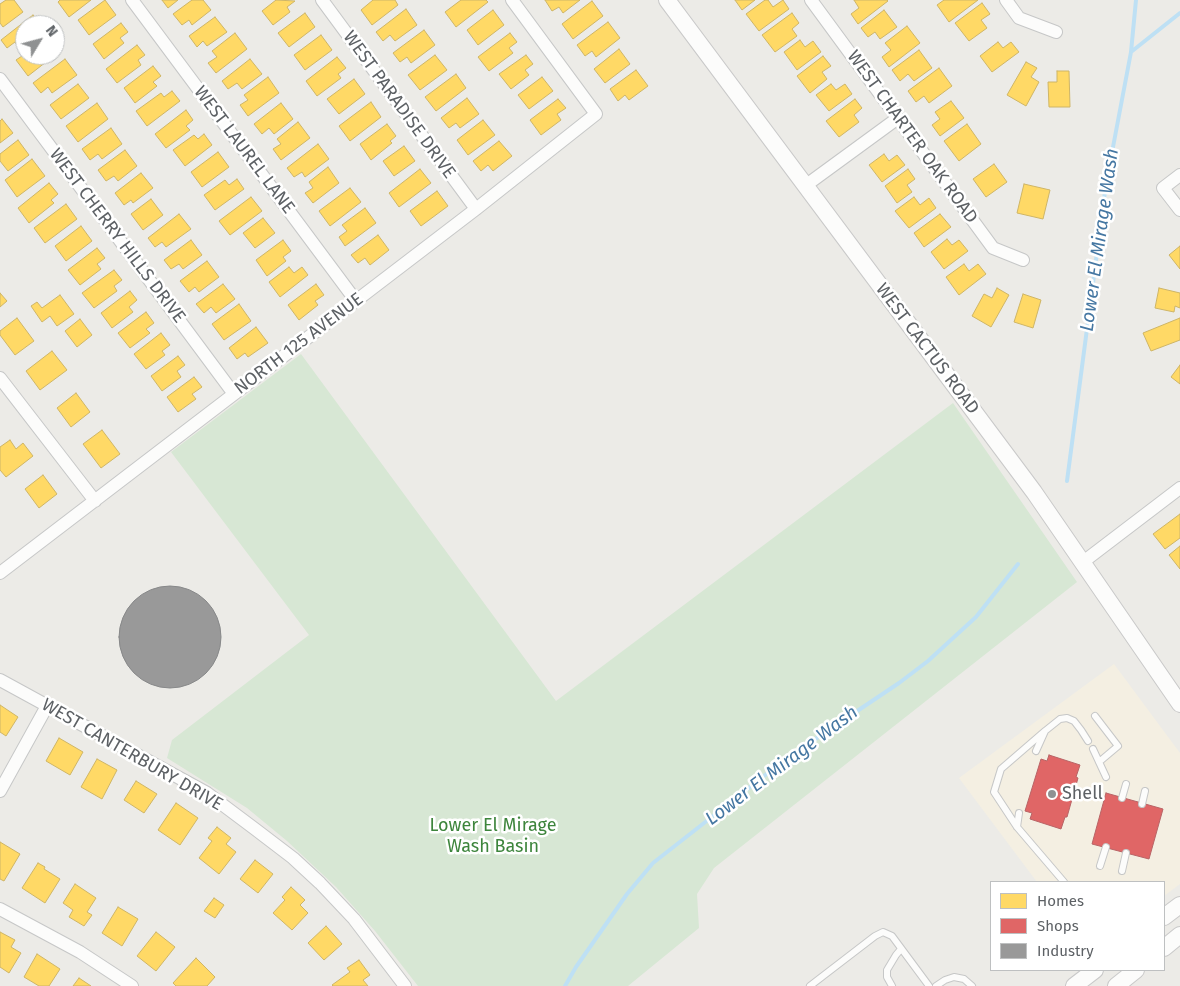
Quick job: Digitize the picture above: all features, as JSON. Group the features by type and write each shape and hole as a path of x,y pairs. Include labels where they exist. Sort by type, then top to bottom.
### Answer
{"main road":[{"name":"WEST CACTUS ROAD","path":"667,0 1041,503 1180,704"},
{"path":"1165,916 1180,905"},
{"path":"1165,947 1180,935"},
{"path":"1074,986 1094,971"},
{"path":"1116,986 1135,971"}],"street":[{"name":"WEST LAUREL LANE","path":"132,0 356,300"},
{"name":"WEST PARADISE DRIVE","path":"322,0 476,209"},
{"name":"NORTH 125 AVENUE","path":"0,573 476,209 596,114 512,0"},
{"name":"WEST CHARTER OAK ROAD","path":"811,0 993,248 1023,260"},
{"path":"1006,0 1020,18 1056,32"},
{"name":"WEST CHERRY HILLS DRIVE","path":"0,79 234,394"},
{"path":"805,186 898,118"},
{"path":"1180,175 1163,188 1180,210"},
{"path":"0,378 95,501"},
{"path":"1083,562 1180,488"},
{"name":"WEST CANTERBURY DRIVE","path":"0,680 207,793 292,858 320,883 354,919 406,986"},
{"path":"0,791 47,706"},
{"path":"0,909 80,952 132,986"}],"lane":[{"path":"1095,716 1118,746 1099,762"},
{"path":"1063,881 1016,827 994,792 1001,770 1060,719 1067,718 1074,721 1088,741"},
{"path":"1036,751 1046,731"},
{"path":"1093,749 1106,777"},
{"path":"1122,798 1126,784"},
{"path":"1142,804 1145,791"},
{"path":"1016,827 1019,814"},
{"path":"1100,866 1106,847"},
{"path":"1122,871 1126,853"},
{"path":"810,986 875,936 883,932 892,936 929,986"},
{"path":"892,986 887,977 887,970 901,949"},
{"path":"936,986 954,977 964,979 972,986"}],"shaded area":[{"path":"1114,664 1180,753 1180,884 1165,895 1165,881 1036,881 959,778"}],"green space":[{"name":"Lower El Mirage Wash Basin","path":"301,354 556,701 953,403 1077,582 714,868 697,894 699,928 628,986 418,986 375,931 336,887 287,841 247,808 167,758 172,740 309,635 171,452"}],"building: Homes":[{"path":"6,0 14,0 23,12 15,15 15,18 3,27 0,23 0,4"},
{"path":"60,0 91,0 69,17 58,2"},
{"path":"105,0 116,15 89,35 78,20"},
{"path":"162,0 178,0 168,8"},
{"path":"192,0 203,0 211,10 192,25 189,20 182,25 173,14"},
{"path":"276,0 295,1 287,7 290,12 273,25 262,11"},
{"path":"373,0 395,0 398,5 372,25 361,10"},
{"path":"461,0 486,0 488,2 456,27 445,12"},
{"path":"545,0 580,0 563,13 559,7 552,11"},
{"path":"735,0 755,0 742,10"},
{"path":"765,0 768,0 773,7 783,0 789,9 759,31 746,14"},
{"path":"854,0 888,1 858,24 851,14 859,8"},
{"path":"944,0 978,0 949,22 937,5"},
{"path":"592,1 603,16 573,39 562,24"},
{"path":"982,3 990,14 981,20 987,28 969,41 955,23"},
{"path":"406,9 417,25 395,41 390,35 383,41 376,32"},
{"path":"493,10 504,25 478,45 467,30"},
{"path":"884,10 897,27 880,39 875,32 868,37 861,28"},
{"path":"305,13 315,27 289,47 278,33"},
{"path":"792,13 799,23 792,29 797,36 775,52 762,35"},
{"path":"215,17 227,32 207,46 203,41 197,47 189,36"},
{"path":"608,22 620,38 596,57 592,51 585,56 577,45"},
{"path":"121,23 128,32 120,38 124,43 104,59 93,44"},
{"path":"907,26 920,43 889,67 882,57 891,50 885,43"},
{"path":"15,29 15,42 7,48 1,40"},
{"path":"424,30 435,45 411,63 407,57 400,62 393,53"},
{"path":"235,33 247,49 216,73 208,63 217,57 212,51"},
{"path":"510,33 517,42 509,48 513,53 489,71 478,57"},
{"path":"321,35 332,50 305,70 294,55"},
{"path":"800,40 805,47 813,41 821,52 797,70 784,52"},
{"path":"998,42 1003,48 1011,42 1019,52 992,72 980,56"},
{"path":"137,45 145,55 138,60 141,65 117,83 106,69"},
{"path":"619,49 630,64 605,83 594,69"},
{"path":"919,50 932,68 914,81 908,74 900,81 892,70"},
{"path":"435,55 447,70 420,90 408,75"},
{"path":"526,55 533,64 525,70 529,75 511,89 499,74"},
{"path":"823,56 831,66 822,72 827,79 810,93 797,76"},
{"path":"337,57 346,68 338,74 341,78 317,96 306,81"},
{"path":"65,59 77,75 52,93 48,87 41,93 33,83 57,65 65,65"},
{"path":"250,59 262,74 242,89 237,83 228,89 222,81"},
{"path":"1026,62 1037,68 1031,77 1039,82 1026,106 1007,95"},
{"path":"20,65 42,65 28,76"},
{"path":"153,66 161,76 153,82 157,86 135,103 124,88"},
{"path":"939,68 952,86 929,103 924,96 916,102 908,91"},
{"path":"636,70 648,86 629,100 625,95 618,101 610,89"},
{"path":"1057,71 1069,71 1070,107 1049,107 1048,82 1057,82"},
{"path":"456,74 466,88 436,111 425,97"},
{"path":"268,77 279,93 248,116 240,105 248,100 244,95"},
{"path":"542,77 553,91 529,109 518,95"},
{"path":"354,79 365,94 339,114 327,99"},
{"path":"78,84 89,98 61,119 50,105"},
{"path":"831,84 836,90 845,84 852,94 829,111 816,95"},
{"path":"172,91 180,101 147,126 136,111 161,93 164,97"},
{"path":"467,98 479,114 460,128 456,123 449,128 441,118"},
{"path":"558,99 566,108 557,114 561,120 541,135 530,120"},
{"path":"855,99 862,108 854,115 859,122 839,137 826,121"},
{"path":"951,101 964,118 940,136 932,125 940,119 935,112"},
{"path":"371,102 381,117 350,141 339,126"},
{"path":"97,103 108,119 78,142 66,126"},
{"path":"281,103 293,119 274,134 269,128 262,134 254,124"},
{"path":"186,110 193,120 186,126 190,130 166,148 155,134"},
{"path":"2,119 13,133 0,143 0,121"},
{"path":"483,120 495,135 468,155 457,140"},
{"path":"298,122 310,138 281,160 273,149 281,144 277,139"},
{"path":"387,124 396,136 390,141 392,143 371,160 360,144"},
{"path":"967,124 981,144 959,161 944,141"},
{"path":"111,128 122,144 102,159 98,154 90,160 82,149"},
{"path":"204,134 212,145 185,166 173,150 194,135 198,139"},
{"path":"18,140 29,155 8,171 0,161 0,154"},
{"path":"499,141 512,156 493,171 488,165 481,171 473,161"},
{"path":"318,144 329,159 305,177 302,172 294,177 287,168"},
{"path":"404,146 415,161 394,176 383,161"},
{"path":"125,150 137,166 118,181 114,176 106,181 98,170"},
{"path":"218,152 229,167 202,187 191,172"},
{"path":"884,154 889,161 897,155 905,165 882,182 869,165"},
{"path":"32,159 45,176 17,197 5,180"},
{"path":"994,164 1007,182 986,197 973,179"},
{"path":"328,167 339,183 313,203 305,193 313,188 309,182"},
{"path":"420,169 431,183 399,207 389,193"},
{"path":"908,169 915,179 907,185 912,192 897,203 885,186"},
{"path":"141,173 153,188 133,203 131,200 124,205 115,193"},
{"path":"237,179 244,189 215,210 204,195 225,180 229,185"},
{"path":"49,183 58,194 51,200 54,203 29,223 18,208"},
{"path":"1024,184 1050,190 1043,219 1017,213"},
{"path":"350,188 361,202 330,226 319,211"},
{"path":"437,191 448,206 421,226 410,211"},
{"path":"251,197 262,211 230,235 219,221"},
{"path":"914,197 920,205 929,198 936,208 909,228 895,211"},
{"path":"151,199 163,215 143,230 131,214"},
{"path":"66,204 77,219 45,243 34,228"},
{"path":"365,208 376,223 345,246 339,237 347,231 342,225"},
{"path":"179,214 191,229 166,247 162,242 155,247 148,238"},
{"path":"940,214 951,227 924,247 914,233"},
{"path":"263,218 275,233 255,248 243,233"},
{"path":"81,226 92,241 66,261 55,246"},
{"path":"378,235 389,250 370,265 365,258 358,263 351,255"},
{"path":"947,239 952,245 959,240 968,251 944,269 931,252"},
{"path":"191,240 202,255 183,269 179,264 171,269 164,260"},
{"path":"283,240 291,251 283,257 286,261 267,276 256,260"},
{"path":"1180,246 1180,269 1169,255"},
{"path":"97,248 105,258 97,264 101,269 80,285 68,270"},
{"path":"207,261 219,277 199,292 195,287 189,292 180,281"},
{"path":"964,264 969,271 978,264 986,274 959,295 946,277"},
{"path":"289,267 294,273 302,267 308,275 280,297 269,282"},
{"path":"114,270 122,280 114,286 117,291 94,308 82,293"},
{"path":"223,284 235,299 216,313 211,307 204,313 196,304"},
{"path":"316,284 324,295 315,301 318,305 299,320 288,305"},
{"path":"997,288 1009,295 991,327 972,316 984,294 992,298"},
{"path":"1159,288 1180,293 1180,308 1175,306 1174,312 1155,308"},
{"path":"130,291 137,300 129,307 133,312 112,328 101,313"},
{"path":"0,293 7,301 0,307"},
{"path":"1023,294 1041,300 1033,328 1014,322"},
{"path":"60,295 74,314 57,326 50,316 42,322 31,306 37,302 42,308"},
{"path":"239,304 251,321 224,340 212,324"},
{"path":"146,312 154,323 146,329 150,333 130,348 118,333"},
{"path":"17,318 34,341 15,355 0,335 0,331"},
{"path":"1180,318 1180,340 1151,351 1143,333"},
{"path":"80,319 92,335 77,347 65,331"},
{"path":"256,327 268,343 248,357 245,353 237,359 229,348"},
{"path":"161,333 170,345 162,351 165,355 146,369 134,354"},
{"path":"52,351 67,370 40,390 26,371"},
{"path":"178,356 185,365 177,371 181,377 162,391 151,376"},
{"path":"1180,365 1180,384 1171,377"},
{"path":"194,377 202,387 192,394 196,399 178,412 167,397"},
{"path":"76,393 90,412 71,427 57,408"},
{"path":"102,430 120,454 101,468 83,444"},
{"path":"10,440 16,449 23,443 33,456 6,477 0,470 0,447"},
{"path":"43,475 57,494 39,508 25,489"},
{"path":"1180,514 1180,538 1165,549 1153,534"},
{"path":"1180,546 1180,569 1169,555"},
{"path":"0,705 18,717 6,736 0,732"},
{"path":"59,738 83,752 70,775 46,761"},
{"path":"97,759 117,770 102,799 81,787"},
{"path":"136,781 157,794 144,813 124,800"},
{"path":"176,803 198,818 180,845 158,830"},
{"path":"217,827 231,838 226,844 236,852 219,874 199,858 212,841 208,838"},
{"path":"0,842 20,854 4,881 0,879"},
{"path":"255,860 273,874 258,893 240,879"},
{"path":"38,863 60,879 45,903 22,888"},
{"path":"75,884 96,898 87,912 92,915 84,926 69,917 73,910 63,903"},
{"path":"291,887 305,900 300,905 308,913 292,930 273,913 285,900 282,897"},
{"path":"214,898 224,905 215,918 204,911"},
{"path":"118,907 138,919 122,946 102,933"},
{"path":"326,926 342,944 324,960 308,943"},
{"path":"0,932 15,940 11,947 21,953 9,973 0,967"},
{"path":"156,932 175,947 156,971 137,956"},
{"path":"37,954 60,969 49,986 39,986 24,977"},
{"path":"196,958 215,977 207,986 176,986 173,983"},
{"path":"359,960 370,975 363,980 368,986 332,985 350,972 347,968"},
{"path":"79,978 91,986 73,986"}],"building: Shops":[{"name":"Shell","path":"1049,755 1080,765 1067,817 1065,817 1061,829 1030,819 1032,813 1025,811 1041,759 1047,761"},
{"path":"1106,793 1163,809 1149,859 1092,844"}],"building: Industry":[{"path":"170,586 189,590 206,601 217,618 221,637 217,656 206,673 189,684 170,688 151,684 134,673 123,656 119,637 123,618 134,601 151,590"}],"waterway":[{"name":"Lower El Mirage Wash","path":"1067,481 1106,184 1131,52 1136,0"},
{"path":"1131,52 1180,13"},
{"name":"Lower El Mirage Wash","path":"565,986 627,894 653,863 787,758 899,683 928,661 976,617 1018,564"}],"place":[{"name":"Shell","path":"1052,794"}]}
